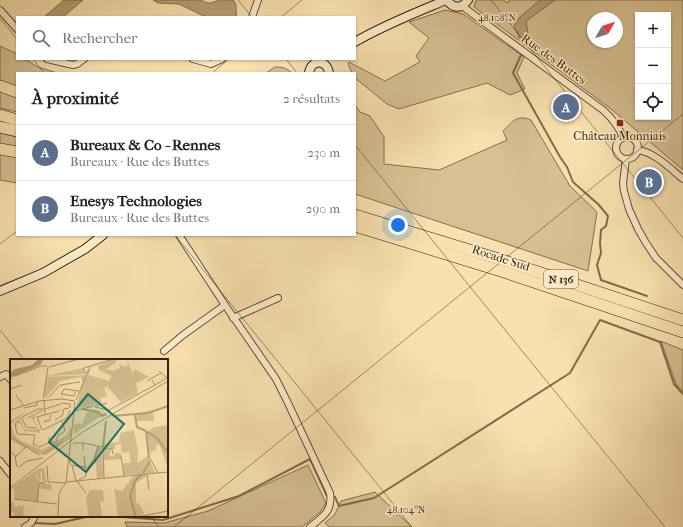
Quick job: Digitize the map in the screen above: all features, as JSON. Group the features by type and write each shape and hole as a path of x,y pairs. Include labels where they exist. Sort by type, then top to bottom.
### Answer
{"highway":[{"path":"0,86 16,92"},
{"path":"0,116 16,120"},
{"path":"0,126 16,131"},
{"path":"0,149 16,152"},
{"name":"Rocade Sud","path":"356,215 502,260 683,320"},
{"name":"Rocade Sud","path":"356,226 501,271 683,332"}],"street":[{"path":"252,16 258,0"},
{"path":"356,41 400,19 446,0 455,7 465,3"},
{"name":"Rue des Buttes","path":"465,3 603,110 616,124 623,138"},
{"path":"0,10 16,28"},
{"path":"51,60 73,65 78,64 83,60"},
{"path":"197,60 211,64 220,60"},
{"path":"329,71 330,60"},
{"path":"308,72 311,66 323,61 329,71"},
{"path":"623,138 626,138 632,139 636,144 637,150 635,156 626,159 620,157 616,149 618,142 623,138"},
{"path":"637,150 650,154 658,159 683,179"},
{"path":"626,159 624,191 629,209 638,229 656,258 683,285"},
{"path":"0,291 43,273 85,249 102,236"},
{"path":"180,236 233,318 276,379 330,493 330,507 326,514 317,525 310,527"},
{"path":"233,318 278,298"},
{"path":"164,351 183,335 225,305"},
{"path":"0,377 6,374 10,379"},
{"path":"0,461 10,474"},
{"path":"25,527 31,523 34,517"}],"shaded area":[{"path":"64,0 83,0 64,16 45,16"},
{"path":"153,0 201,0 206,3 210,3 220,0 233,0 236,6 237,16 204,16 179,4 158,3"},
{"path":"476,0 503,0 508,3 509,0 683,0 683,170 611,109 474,7"},
{"path":"540,0 555,0 526,21 529,39 525,43 520,39 514,26 520,17"},
{"path":"445,10 463,14 524,57 517,73 525,89 510,95 487,83 399,109 387,104 356,79 356,72 352,72 348,64 349,62 385,81 420,62 416,56 429,38 409,22"},
{"path":"0,46 16,54 16,60 27,60 38,67 54,72 16,72 16,88 0,81"},
{"path":"275,67 280,67 291,72 268,72"},
{"path":"0,90 16,95 16,112 0,108"},
{"path":"356,106 360,112 370,116 384,137 384,164 439,170 507,140 503,131 518,118 526,118 531,120 570,186 597,212 588,271 356,194"},
{"path":"0,133 16,137 16,150 0,147"},
{"path":"0,153 16,156 16,183 0,180"},
{"path":"661,341 683,350 683,392 676,384"},
{"path":"308,465 326,503 320,512 302,527 127,527 125,522 164,523 208,511"},
{"path":"375,492 412,527 329,527 325,523 335,514 341,501"}],"waterway":[{"path":"521,55 513,73 567,167 573,182 599,205 608,216 606,226 601,230 601,253 597,265 601,280 647,296"},
{"path":"335,497 339,506 374,498 570,373 600,320 660,342 674,384 683,394"},
{"path":"122,517 163,520 239,496 310,459 327,496"},
{"path":"35,523 55,524 86,517"}],"place":[{"name":"Bureaux & Co - Rennes","path":"566,107"},
{"name":"Château Monniais","path":"620,123"},
{"name":"Enesys Technologies","path":"649,182"}]}
